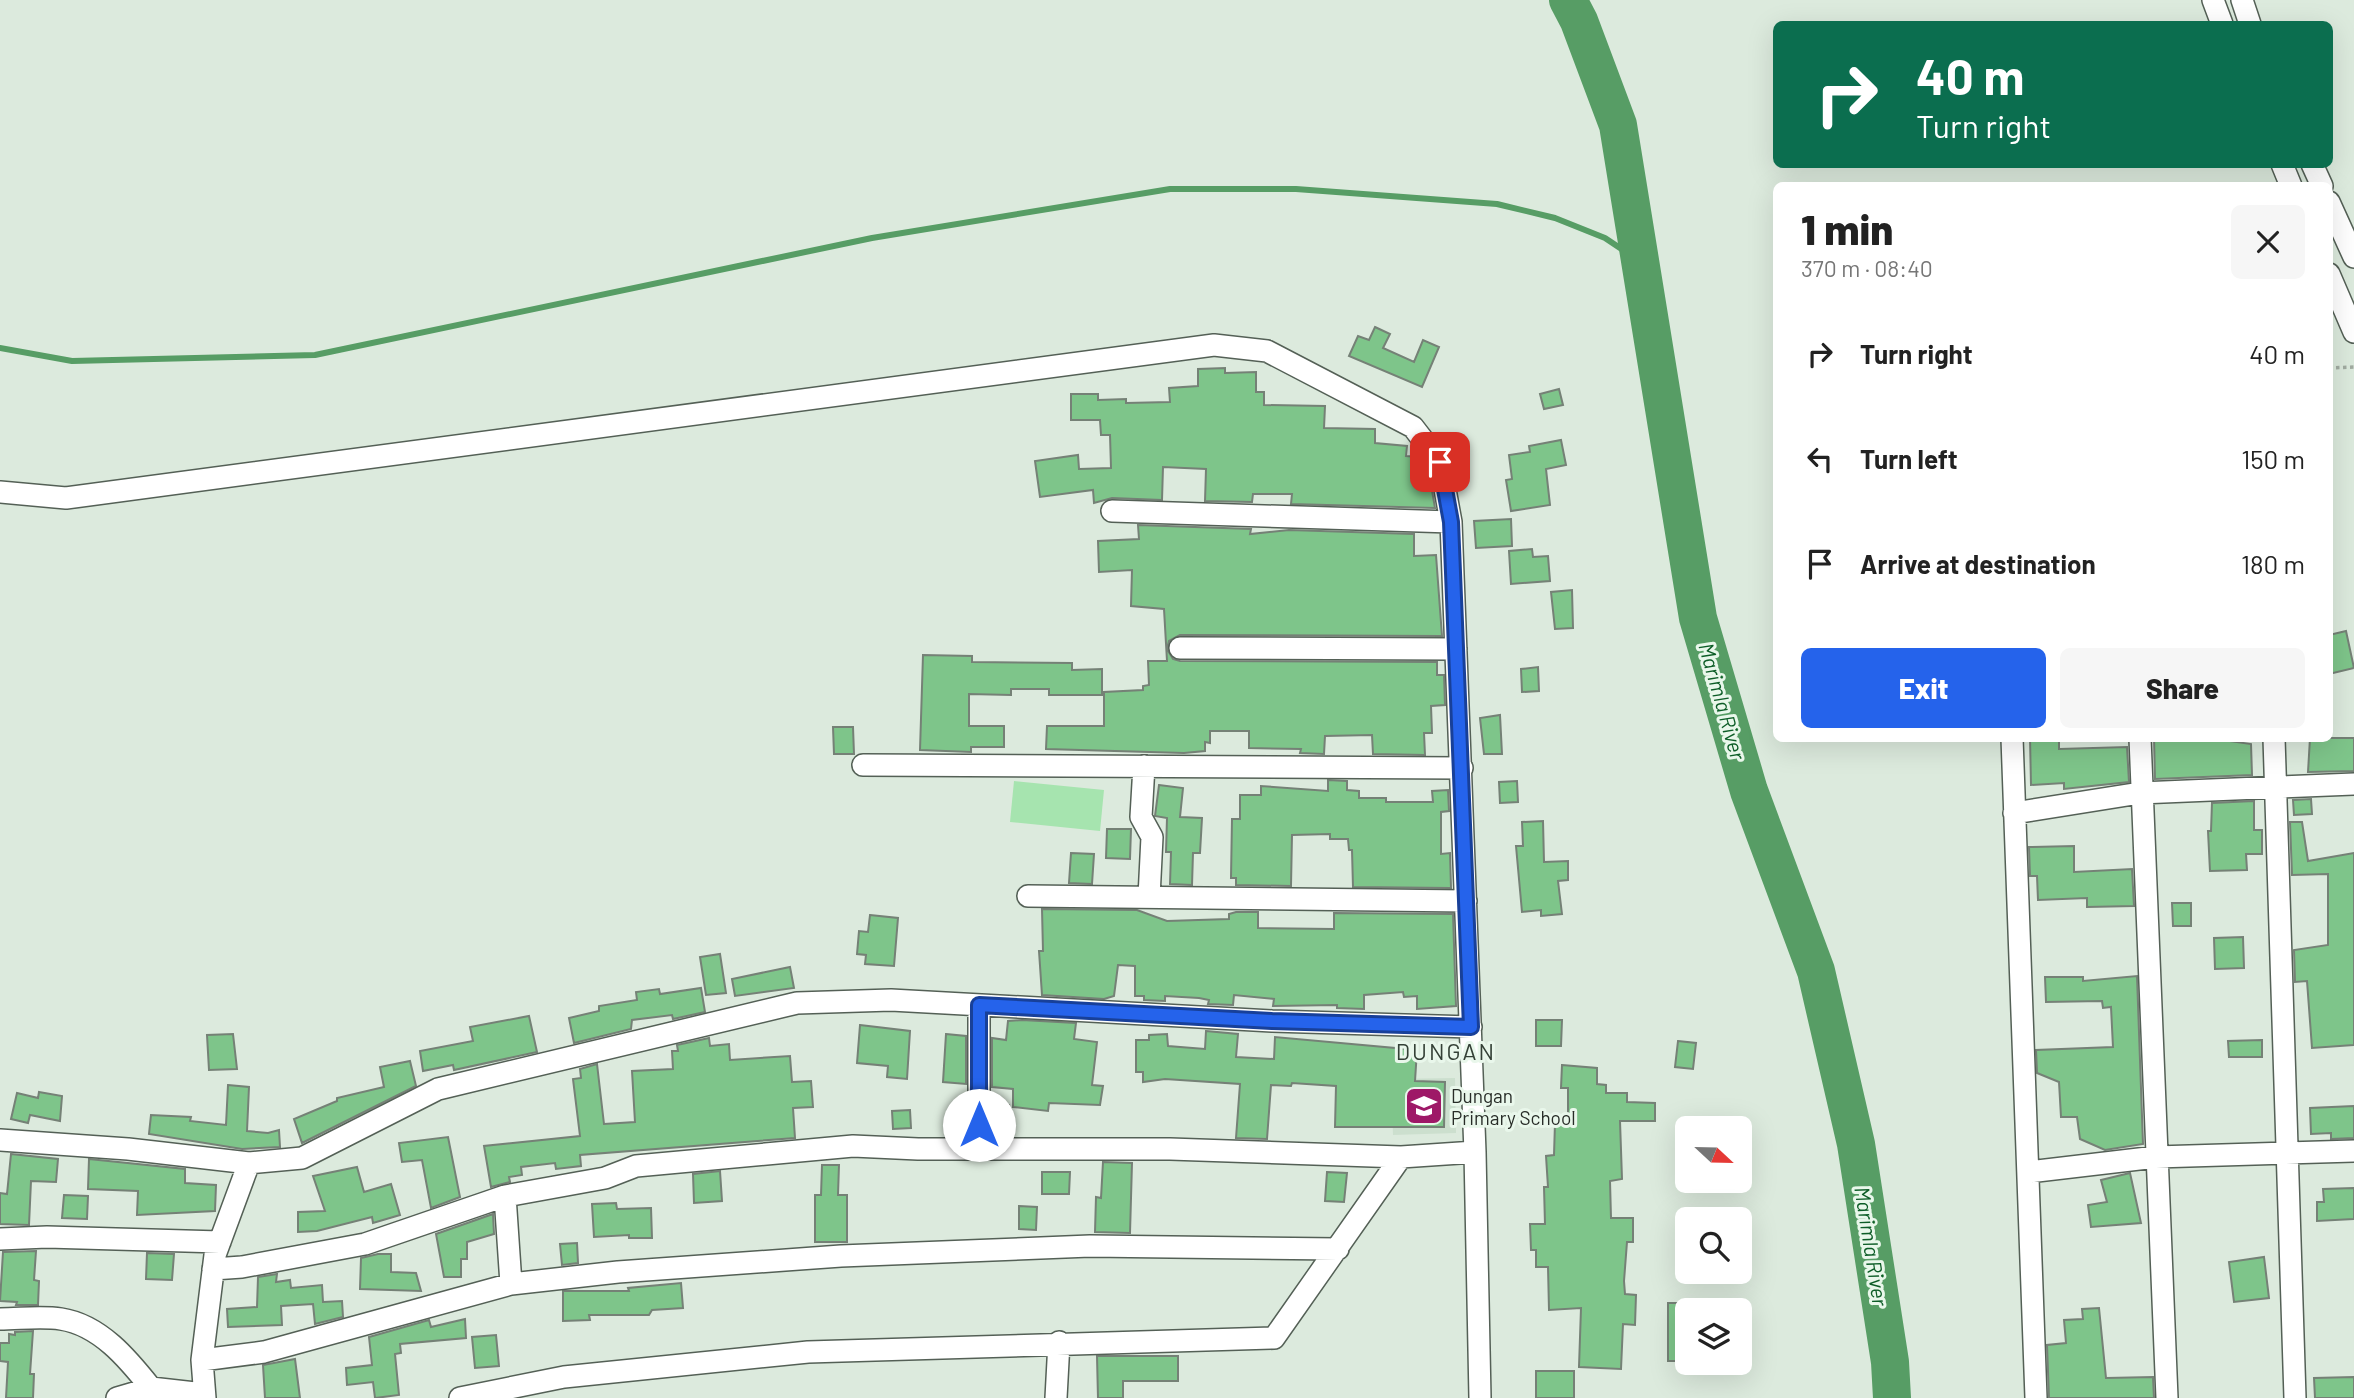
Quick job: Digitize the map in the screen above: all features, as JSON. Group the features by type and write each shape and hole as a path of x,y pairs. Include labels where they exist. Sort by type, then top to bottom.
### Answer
{"street":[{"path":"2213,0 2221,21"},
{"path":"2242,0 2249,21"},
{"path":"2333,211 2354,257"},
{"path":"2333,284 2354,332"},
{"path":"0,492 66,498 1214,345 1267,351 1413,427 1440,462 1451,522 1471,1027 1480,1398"},
{"path":"1112,511 1451,522"},
{"path":"1180,648 1456,649"},
{"path":"2012,742 2036,1398"},
{"path":"2140,742 2167,1398"},
{"path":"2274,742 2285,1155 2295,1398"},
{"path":"863,765 1462,768"},
{"path":"1144,766 1141,817 1152,837 1149,897"},
{"path":"2014,813 2140,793 2354,784"},
{"path":"1028,896 1466,901"},
{"path":"0,1140 128,1149 248,1163 302,1158 438,1088 797,1003 891,1000 1272,1021 1471,1027"},
{"path":"979,1005 979,1149"},
{"path":"213,1269 242,1267 365,1244 505,1196 605,1178 636,1166 853,1146 1170,1149 1401,1157 1475,1152"},
{"path":"2029,1172 2156,1157 2354,1151"},
{"path":"460,1398 564,1377 794,1353 1059,1342 1274,1338 1401,1157"},
{"path":"117,1398 151,1388 205,1396 202,1360 213,1269 248,1163"},
{"path":"505,1196 511,1284"},
{"path":"0,1239 220,1242"},
{"path":"202,1360 264,1352 511,1284 618,1272 841,1256 1090,1246 1338,1249"},
{"path":"0,1319 62,1319 94,1331 127,1358 151,1388"},
{"path":"1056,1398 1059,1342"}],"path":[{"path":"2333,368 2354,367"}],"shaded area":[{"name":"Dungan Primary School","path":"1455,1078 1456,1133 1393,1135 1391,1079"}],"green space":[{"path":"1014,781 1104,790 1100,831 1010,822"}],"building":[{"path":"1375,327 1390,334 1383,348 1414,362 1423,340 1439,347 1422,387 1349,356 1358,336 1369,340"},
{"path":"1225,368 1225,373 1256,372 1256,392 1264,392 1264,405 1325,406 1324,428 1375,429 1375,443 1407,446 1406,456 1420,457 1428,467 1435,508 1291,504 1292,494 1253,494 1252,502 1205,501 1206,469 1163,467 1162,500 1112,498 1094,503 1093,490 1040,497 1035,461 1078,455 1079,469 1111,468 1110,435 1101,435 1100,420 1071,420 1071,394 1098,394 1098,400 1126,399 1126,403 1170,402 1169,388 1198,386 1198,369"},
{"path":"1559,389 1563,405 1544,409 1540,394"},
{"path":"1561,440 1566,465 1546,469 1550,505 1511,511 1506,480 1512,479 1509,455 1530,452 1529,446"},
{"path":"1511,519 1512,546 1476,548 1474,521"},
{"path":"1138,525 1251,529 1250,534 1289,530 1414,534 1414,556 1436,555 1442,636 1180,635 1169,641 1167,649 1173,659 1180,661 1437,662 1437,675 1444,675 1445,705 1431,706 1432,733 1424,733 1425,755 1373,754 1372,735 1325,736 1324,754 1300,753 1301,749 1249,748 1249,731 1210,731 1210,743 1205,742 1205,751 1184,753 1046,749 1047,726 1104,726 1104,692 1143,690 1143,686 1149,685 1148,661 1167,661 1164,609 1131,606 1132,570 1099,572 1098,541 1139,539"},
{"path":"1532,549 1533,557 1548,556 1550,581 1511,584 1509,551"},
{"path":"1572,590 1573,628 1555,629 1551,592"},
{"path":"2346,631 2354,668 2333,673 2333,634"},
{"path":"923,655 972,656 972,662 1072,663 1072,670 1102,669 1102,695 1049,695 1049,689 1011,689 1011,695 969,694 969,726 1004,726 1004,747 971,747 971,752 920,750"},
{"path":"1538,667 1539,691 1522,692 1521,669"},
{"path":"1500,715 1502,754 1484,754 1480,718"},
{"path":"833,727 853,727 854,754 834,754"},
{"path":"2354,738 2354,771 2308,772 2310,742"},
{"path":"2030,742 2059,742 2059,749 2127,747 2129,782 2064,789 2064,783 2031,785"},
{"path":"2154,742 2251,744 2252,775 2155,779"},
{"path":"1328,780 1347,781 1347,790 1359,791 1359,798 1386,798 1386,802 1433,802 1432,791 1448,790 1449,811 1441,812 1441,854 1450,853 1451,888 1353,887 1352,850 1349,850 1348,839 1330,839 1330,834 1292,835 1291,886 1236,885 1236,878 1231,878 1232,819 1240,819 1240,795 1261,795 1261,786 1328,791"},
{"path":"1517,781 1518,802 1500,803 1499,782"},
{"path":"1159,785 1183,788 1180,817 1202,818 1200,853 1193,853 1192,885 1170,884 1171,852 1166,852 1167,818 1155,816"},
{"path":"2311,799 2312,814 2294,815 2293,800"},
{"path":"2254,801 2254,830 2262,830 2262,854 2246,854 2247,870 2210,871 2208,831 2211,831 2212,803"},
{"path":"1543,821 1544,862 1568,861 1568,880 1558,881 1562,914 1541,916 1541,910 1522,912 1516,846 1523,846 1522,822"},
{"path":"2290,822 2302,822 2308,861 2354,853 2354,1045 2312,1048 2307,981 2295,982 2294,950 2328,945 2328,874 2292,875"},
{"path":"1107,829 1131,829 1130,859 1106,858"},
{"path":"2074,846 2074,872 2132,869 2134,906 2087,907 2087,898 2038,900 2037,876 2030,876 2029,847"},
{"path":"1071,853 1094,854 1092,884 1069,883"},
{"path":"2172,903 2191,903 2191,926 2173,926"},
{"path":"1042,909 1137,910 1167,921 1229,919 1229,914 1236,912 1258,912 1258,928 1334,929 1334,913 1453,914 1456,1006 1417,1009 1417,996 1404,997 1403,992 1364,995 1364,1009 1337,1008 1337,1005 1273,1006 1274,999 1234,995 1233,1005 1208,1004 1209,1000 1199,998 1165,996 1165,1001 1144,1000 1144,996 1135,996 1135,966 1118,965 1114,996 1104,999 1042,995 1039,951 1043,951"},
{"path":"870,915 898,918 894,966 865,964 866,955 857,954 859,931 868,932"},
{"path":"2243,937 2244,968 2215,969 2214,938"},
{"path":"720,954 726,993 706,995 700,957"},
{"path":"790,967 794,988 735,996 732,979"},
{"path":"2137,976 2143,1144 2105,1150 2080,1139 2077,1117 2061,1117 2059,1082 2037,1073 2036,1050 2113,1047 2111,1007 2103,1008 2102,1001 2046,1002 2045,977 2083,977 2083,981"},
{"path":"701,988 705,1012 673,1019 672,1015 632,1020 631,1029 574,1043 569,1018 599,1011 599,1006 637,1000 636,992 659,989 660,994"},
{"path":"529,1016 537,1052 454,1070 453,1065 423,1071 420,1051 473,1041 470,1027"},
{"path":"1536,1020 1562,1020 1561,1046 1536,1046"},
{"path":"1008,1021 1076,1023 1074,1039 1097,1042 1092,1085 1103,1086 1100,1105 1049,1103 1048,1111 1013,1107 1013,1089 992,1087 992,1038 1006,1040"},
{"path":"860,1025 910,1031 907,1079 887,1077 888,1066 857,1063"},
{"path":"1206,1031 1238,1034 1236,1057 1274,1059 1275,1037 1417,1050 1415,1081 1445,1082 1444,1127 1335,1127 1336,1086 1292,1083 1291,1086 1271,1085 1267,1139 1236,1138 1240,1084 1165,1079 1143,1082 1143,1072 1136,1072 1136,1040 1149,1040 1149,1035 1167,1034 1168,1046 1205,1049"},
{"path":"233,1034 237,1069 209,1070 207,1035"},
{"path":"946,1034 966,1036 966,1084 943,1082"},
{"path":"709,1038 710,1046 729,1044 730,1060 790,1056 792,1082 811,1081 813,1107 793,1108 795,1138 580,1155 581,1166 556,1169 555,1163 521,1167 522,1175 509,1177 510,1182 491,1187 484,1146 580,1136 573,1079 581,1078 580,1069 597,1064 604,1124 635,1122 632,1071 673,1069 672,1051 678,1051 677,1045"},
{"path":"2262,1040 2262,1057 2229,1057 2228,1041"},
{"path":"1678,1041 1696,1043 1693,1069 1675,1067"},
{"path":"410,1061 416,1086 302,1143 294,1119 337,1101 337,1098 384,1087 380,1067"},
{"path":"1562,1065 1597,1068 1597,1084 1606,1085 1606,1093 1627,1093 1627,1102 1655,1103 1655,1121 1620,1121 1622,1179 1610,1181 1611,1218 1633,1218 1633,1242 1627,1242 1624,1281 1625,1294 1636,1295 1635,1325 1623,1324 1621,1369 1579,1367 1581,1308 1549,1310 1548,1267 1536,1267 1536,1250 1531,1250 1530,1224 1545,1224 1544,1187 1548,1187 1546,1156 1554,1155 1555,1123 1568,1123 1568,1088 1561,1088"},
{"path":"228,1085 249,1087 247,1131 268,1133 279,1130 280,1147 242,1149 149,1134 151,1115 191,1117 190,1121 226,1125"},
{"path":"39,1092 62,1096 60,1121 30,1115 28,1123 11,1119 17,1093 38,1098"},
{"path":"1009,1105 1007,1134 992,1133 992,1106"},
{"path":"2354,1106 2354,1138 2331,1139 2331,1133 2311,1134 2310,1108"},
{"path":"910,1110 911,1128 893,1129 892,1111"},
{"path":"448,1137 460,1197 431,1208 422,1160 402,1162 399,1143"},
{"path":"11,1154 58,1159 56,1182 31,1181 29,1225 0,1224 0,1193 7,1194"},
{"path":"89,1159 185,1169 185,1183 216,1185 215,1211 137,1215 138,1191 88,1189"},
{"path":"1103,1162 1132,1163 1130,1233 1095,1232 1096,1197 1101,1198"},
{"path":"822,1165 839,1165 838,1195 847,1195 847,1242 815,1242 815,1195 821,1195"},
{"path":"357,1167 364,1192 391,1184 400,1215 373,1223 372,1217 317,1231 298,1232 298,1212 325,1211 313,1176"},
{"path":"720,1171 722,1201 694,1203 693,1174"},
{"path":"1042,1172 1070,1172 1069,1194 1042,1194"},
{"path":"1327,1172 1347,1173 1344,1202 1325,1201"},
{"path":"2130,1173 2141,1223 2091,1227 2088,1205 2107,1202 2101,1180"},
{"path":"2354,1188 2354,1219 2317,1221 2317,1202 2324,1202 2323,1189"},
{"path":"64,1195 88,1196 87,1219 62,1218"},
{"path":"616,1203 617,1209 651,1208 652,1238 629,1238 629,1235 594,1237 592,1204"},
{"path":"1019,1206 1037,1207 1036,1230 1019,1229"},
{"path":"493,1214 494,1234 467,1242 467,1259 461,1259 461,1277 444,1277 436,1234"},
{"path":"577,1243 578,1263 562,1265 560,1244"},
{"path":"36,1251 34,1280 39,1281 38,1305 16,1305 17,1302 0,1301 3,1252"},
{"path":"147,1253 174,1254 172,1280 146,1279"},
{"path":"391,1254 391,1272 416,1273 421,1291 360,1289 361,1258"},
{"path":"2264,1257 2269,1298 2234,1302 2229,1262"},
{"path":"277,1274 276,1282 290,1280 291,1288 322,1285 323,1302 342,1301 343,1317 315,1324 313,1304 281,1306 282,1325 228,1327 227,1309 257,1307 258,1277"},
{"path":"681,1283 683,1308 652,1310 649,1315 589,1315 590,1320 563,1321 563,1291 629,1291 628,1288"},
{"path":"1668,1303 1675,1303 1675,1361 1668,1361"},
{"path":"2099,1308 2106,1378 2153,1377 2154,1398 2049,1398 2047,1345 2066,1343 2064,1320 2083,1319 2082,1309"},
{"path":"465,1319 466,1338 400,1344 401,1353 395,1354 399,1395 375,1398 373,1382 347,1385 346,1368 372,1365 369,1337 429,1320 431,1327"},
{"path":"33,1331 30,1374 34,1374 33,1398 6,1398 8,1362 0,1361 0,1343 9,1343 9,1334"},
{"path":"496,1335 499,1366 475,1368 472,1337"},
{"path":"1097,1356 1178,1356 1178,1381 1123,1381 1123,1398 1098,1398"},
{"path":"295,1359 300,1398 265,1398 263,1365"},
{"path":"1536,1371 1574,1371 1574,1398 1536,1398"},
{"path":"2354,1377 2354,1398 2315,1398 2314,1378"}],"waterway":[{"name":"Marimla River","path":"1568,0 1579,21 1618,125 1698,618 1749,791 1816,971 1856,1144 1890,1362 1892,1398"},
{"path":"0,348 72,361 315,355 872,238 1170,189 1296,189 1497,204 1555,218 1605,238 1641,262"}],"place":[{"name":"Dungan Primary School","path":"1424,1106"}],"district":[{"name":"DUNGAN","path":"1446,1051"}],"route":[{"path":"979,1125 979,1005 1272,1021 1471,1027 1451,522 1440,462"}]}
